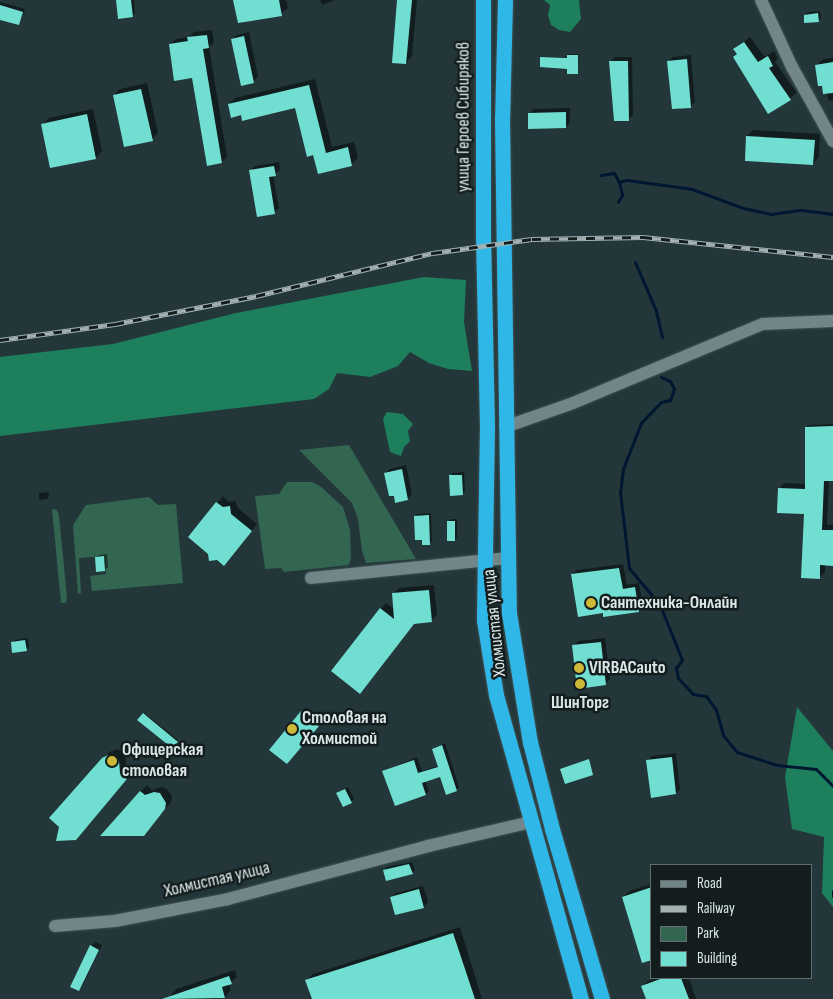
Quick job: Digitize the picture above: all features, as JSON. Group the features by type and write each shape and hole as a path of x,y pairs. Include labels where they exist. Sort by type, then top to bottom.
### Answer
{"highway":[{"name":"улица Героев Сибиряков","path":"483,0 483,234"},
{"name":"Холмистая улица","path":"505,0 502,119 509,612 530,742 552,829 602,999"},
{"name":"Холмистая улица","path":"483,234 487,426 484,620 496,695 581,999"}],"street":[{"path":"762,0 792,67 833,141"},
{"path":"505,427 573,403 763,324 833,321"},
{"path":"311,578 507,558"},
{"name":"Холмистая улица","path":"55,926 115,921 228,899 428,846 531,822"}],"green space":[{"path":"544,0 579,0 581,19 570,32 559,30 551,25 548,15 550,5"},
{"path":"424,277 466,280 464,322 472,371 448,369 429,363 410,352 398,366 370,377 337,373 329,389 314,399 0,436 0,357 113,344 236,313"},
{"path":"387,412 403,414 413,424 408,431 410,441 404,447 401,456 390,452 383,419"},
{"path":"349,445 416,559 366,563 362,551 358,519 352,503 299,450"},
{"path":"287,482 312,482 320,486 343,507 350,530 351,557 349,565 284,572 281,568 265,569 255,496 279,494"},
{"path":"149,497 158,505 176,504 183,583 92,591 90,576 106,574 104,556 79,558 81,593 78,594 73,525 86,505"},
{"path":"52,509 57,510 59,516 66,603 61,603"},
{"path":"797,707 833,751 833,907 822,893 824,837 792,829 785,777"}],"building":[{"path":"116,0 131,0 133,17 118,19"},
{"path":"233,0 279,0 282,16 238,23"},
{"path":"397,0 412,0 406,64 392,63"},
{"path":"0,5 23,12 19,25 0,20"},
{"path":"818,13 819,22 804,23 804,15"},
{"path":"207,35 209,48 203,49 222,163 207,166 192,78 174,81 169,44 188,41 187,37"},
{"path":"244,36 254,83 241,86 231,39"},
{"path":"744,42 758,62 768,56 773,66 769,68 791,100 768,114 733,57 737,54 733,49"},
{"path":"567,55 578,55 578,74 567,74 567,69 540,67 540,57 567,58"},
{"path":"687,59 691,108 672,109 667,61"},
{"path":"609,61 628,61 629,121 614,121"},
{"path":"833,62 833,93 823,94 822,86 818,86 815,65"},
{"path":"309,85 326,153 348,147 352,166 318,174 313,155 307,157 295,108 242,121 241,115 231,118 228,104"},
{"path":"141,89 153,141 124,147 113,95"},
{"path":"566,112 566,128 528,129 528,113"},
{"path":"87,114 96,159 50,168 41,124"},
{"path":"746,136 815,140 813,165 745,161"},
{"path":"274,166 276,176 269,177 275,214 257,217 249,170"},
{"path":"833,426 833,481 824,481 822,530 833,530 833,566 820,565 820,579 801,578 804,514 777,513 778,488 805,489 805,427"},
{"path":"402,469 408,500 395,503 394,496 389,496 384,473"},
{"path":"449,475 462,475 463,495 450,496"},
{"path":"216,502 223,507 230,506 231,514 252,531 224,566 217,560 209,561 208,554 188,537"},
{"path":"429,515 430,545 422,545 422,540 415,540 414,516"},
{"path":"447,521 455,521 455,541 447,541"},
{"path":"104,556 105,571 96,572 95,557"},
{"path":"619,568 623,589 635,587 639,612 603,617 603,613 578,617 571,574"},
{"path":"429,590 432,622 414,624 360,694 331,671 380,608 394,619 392,593"},
{"path":"25,640 27,651 12,653 11,642"},
{"path":"601,642 606,685 577,689 572,645"},
{"path":"301,711 319,726 287,764 269,750"},
{"path":"143,713 178,742 172,748 137,720"},
{"path":"442,745 457,791 446,795 440,777 422,783 426,795 395,806 382,771 414,760 418,773 438,767 432,749"},
{"path":"108,755 114,756 119,760 120,773 127,779 76,840 56,841 59,827 49,818 102,758"},
{"path":"672,757 676,794 651,798 646,760"},
{"path":"589,759 593,775 565,784 560,769"},
{"path":"345,789 352,803 343,807 336,793"},
{"path":"140,791 145,795 154,792 160,793 166,803 165,809 144,836 100,836"},
{"path":"409,864 413,874 386,881 383,870"},
{"path":"650,888 650,961 642,963 622,897"},
{"path":"419,889 424,908 395,915 390,897"},
{"path":"453,933 475,999 312,999 305,980"},
{"path":"90,945 99,950 79,991 70,987"},
{"path":"229,976 232,984 222,987 225,998 162,999"},
{"path":"660,979 681,979 689,999 646,999 641,986"}],"waterway":[{"path":"601,175 614,173 619,182 622,195 618,202"},
{"path":"619,182 627,180 692,189 743,208 771,214 801,210 833,214"},
{"path":"635,262 656,311 662,337"},
{"path":"661,377 670,381 674,389 670,400 661,402 641,423 623,469 620,492 629,568 660,605 682,660 676,668 678,678 693,694 706,696 716,710 723,735 737,752 777,765 816,769 833,786"},
{"path":"833,891 833,896"}],"railway":[{"path":"0,340 115,324 256,296 433,253 532,239 643,237 833,257"}],"place":[{"name":"Сантехника-Онлайн","path":"591,603"},
{"name":"VIRBACauto","path":"579,668"},
{"name":"ШинТорг","path":"580,684"},
{"name":"Столовая на Холмистой","path":"292,729"},
{"name":"Офицерская столовая","path":"112,761"}]}
